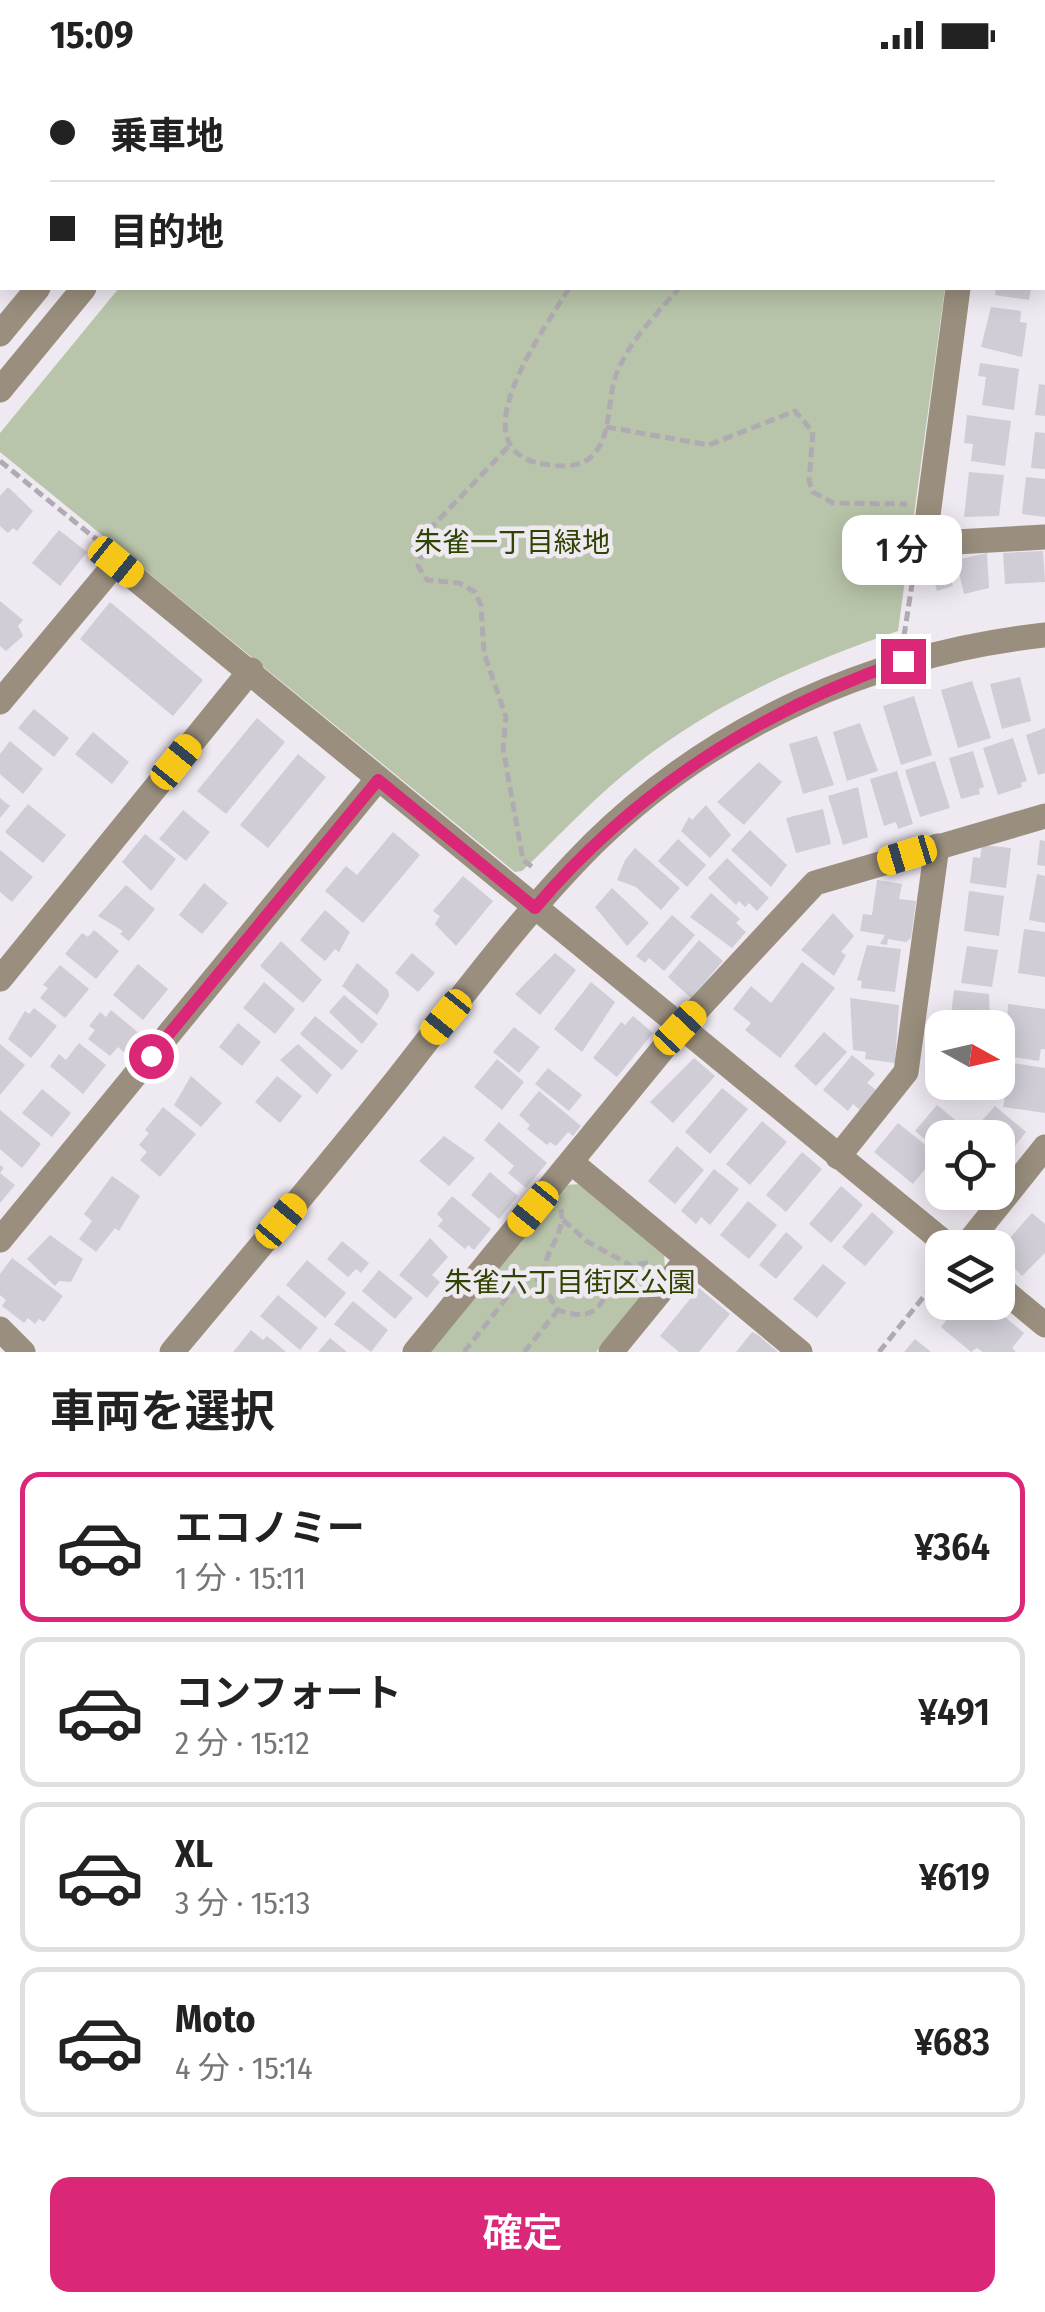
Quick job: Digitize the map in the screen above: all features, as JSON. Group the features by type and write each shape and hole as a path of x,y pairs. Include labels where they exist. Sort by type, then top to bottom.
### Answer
{"street":[{"path":"0,334 36,290"},
{"path":"0,390 82,290"},
{"path":"958,290 926,538 938,544 1045,537"},
{"path":"0,702 116,562 929,1230"},
{"path":"172,1352 535,908 594,843 640,802 684,768 785,708 903,661 990,641 1045,635"},
{"path":"0,979 250,670"},
{"path":"0,1240 378,780"},
{"path":"415,1352 680,1028 815,883 1045,816"},
{"path":"838,1157 906,1072 937,846"},
{"path":"978,1230 1045,1146"},
{"path":"563,1172 686,1258 800,1352"},
{"path":"611,1352 686,1258"},
{"path":"1015,1300 1045,1325"},
{"path":"0,1328 23,1352"}],"path":[{"path":"567,290 511,392 503,436 508,447 528,462 561,468 590,460 602,444 608,398 625,355 677,290"},
{"path":"605,427 709,446 782,413 795,411 813,432 809,481 813,492 833,503 930,505"},
{"path":"508,447 430,529 419,551 418,566 427,580 460,583 475,592 481,606 484,653 506,717 503,748 524,860 535,869"},
{"path":"0,461 105,546 116,562"},
{"path":"904,636 918,550 926,538"},
{"path":"563,1172 563,1220 546,1251 546,1294 558,1310 581,1316 592,1313 632,1266"},
{"path":"563,1220 588,1242 632,1266 686,1258"},
{"path":"464,1352 520,1281 545,1278"},
{"path":"879,1352 925,1295"},
{"path":"524,1352 558,1310"}],"green space":[{"name":"朱雀一丁目緑地","path":"117,290 945,290 898,631 788,674 685,729 622,776 522,871 515,872 0,452 0,433"},
{"name":"朱雀六丁目街区公園","path":"581,1184 664,1253 665,1269 596,1352 429,1352 565,1185"}],"building":[{"path":"996,290 1031,290 1029,300 995,295"},
{"path":"991,307 1021,311 1020,322 1027,323 1022,357 981,347"},
{"path":"980,363 1019,369 1014,410 982,405 986,377 978,376"},
{"path":"1039,384 1045,385 1045,416 1035,415"},
{"path":"967,415 1011,421 1005,466 971,461 973,444 964,443"},
{"path":"1035,432 1045,433 1045,469 1031,468"},
{"path":"969,472 1004,475 999,516 964,517"},
{"path":"1026,477 1045,479 1045,517 1022,514"},
{"path":"8,487 33,511 17,531 13,528 8,533 0,526 0,496"},
{"path":"59,530 87,552 60,586 32,563"},
{"path":"1043,551 1045,582 1005,584 1003,553"},
{"path":"987,553 989,588 964,594 956,560"},
{"path":"944,556 953,586 937,591 928,561"},
{"path":"0,601 23,620 18,626 23,636 6,651 0,646"},
{"path":"110,602 203,680 173,716 80,639"},
{"path":"1020,677 1031,721 1002,729 990,684"},
{"path":"972,681 991,738 958,748 941,690"},
{"path":"914,696 932,755 901,765 883,706"},
{"path":"34,709 69,738 54,757 18,728"},
{"path":"257,718 285,742 226,814 197,791"},
{"path":"860,723 878,771 847,781 833,732"},
{"path":"1045,728 1045,773 1038,775 1026,735"},
{"path":"93,732 129,762 112,784 75,754"},
{"path":"817,736 834,785 803,794 789,744"},
{"path":"1013,738 1027,781 1021,783 1022,787 998,795 983,748"},
{"path":"10,741 43,769 23,794 0,774 0,754"},
{"path":"973,751 984,787 979,789 980,794 961,799 949,758"},
{"path":"298,754 326,777 268,848 240,825"},
{"path":"935,761 950,808 920,817 905,770"},
{"path":"759,762 782,782 744,825 717,802"},
{"path":"897,771 913,824 898,829 896,822 884,826 870,779"},
{"path":"858,787 868,837 843,845 828,796"},
{"path":"0,798 10,806 0,818"},
{"path":"28,804 66,835 43,863 5,832"},
{"path":"706,805 731,835 710,858 681,831 689,817 692,820"},
{"path":"823,809 831,844 796,853 786,818"},
{"path":"183,810 210,832 186,861 159,839"},
{"path":"750,830 787,865 771,887 731,850"},
{"path":"393,832 420,855 363,923 325,891 346,866 357,875"},
{"path":"145,834 176,859 151,891 122,862"},
{"path":"678,839 706,865 687,887 658,861"},
{"path":"1040,840 1045,841 1045,866 1037,865"},
{"path":"982,845 1011,848 1006,888 970,883 973,857 980,858"},
{"path":"635,848 680,888 661,910 636,887 617,880"},
{"path":"0,850 33,877 12,902 0,892"},
{"path":"727,858 769,898 757,911 749,903 745,907 739,901 736,905 708,878"},
{"path":"1037,874 1045,876 1045,923 1029,920"},
{"path":"463,876 493,901 456,946 435,924 440,916 433,911"},
{"path":"877,880 902,884 899,899 916,901 911,938 906,942 888,939 887,945 880,944 885,935 860,931 863,914 872,915"},
{"path":"204,883 228,903 202,934 179,915"},
{"path":"126,885 155,909 129,941 120,934 123,931 98,916"},
{"path":"612,888 649,923 627,946 595,907"},
{"path":"969,891 1004,896 999,936 964,931"},
{"path":"711,893 740,919 736,923 746,932 732,948 690,917"},
{"path":"325,910 350,932 339,952 335,949 325,961 300,940"},
{"path":"833,913 854,936 841,952 846,955 834,976 801,950"},
{"path":"672,915 695,935 664,971 649,958 645,963 636,956"},
{"path":"1024,929 1045,932 1045,977 1018,973"},
{"path":"94,930 119,951 96,979 65,954 82,933 88,937"},
{"path":"699,940 723,961 691,998 668,977"},
{"path":"281,941 322,980 303,1003 260,966"},
{"path":"867,945 901,949 895,992 861,988 862,981 857,980"},
{"path":"967,946 998,950 992,987 961,983"},
{"path":"412,953 435,973 418,992 395,973"},
{"path":"555,953 576,970 540,1015 515,994"},
{"path":"802,962 835,988 780,1058 745,1030 751,1023 733,1009 751,986 771,1003"},
{"path":"357,963 388,990 389,996 377,1015 342,986"},
{"path":"138,964 168,989 143,1020 113,995"},
{"path":"60,965 89,989 65,1018 40,998 48,988 43,985"},
{"path":"264,982 295,1009 275,1034 243,1008"},
{"path":"591,982 615,1002 582,1052 554,1029"},
{"path":"954,990 989,994 989,1010 952,1010"},
{"path":"344,995 378,1024 362,1044 329,1012"},
{"path":"850,998 899,1005 895,1063 865,1059 866,1052 853,1050"},
{"path":"1008,1004 1045,1009 1045,1049 1041,1049 1039,1061 1015,1057 1015,1010 1008,1010"},
{"path":"34,1008 57,1026 31,1058 8,1039 25,1011 29,1014"},
{"path":"111,1010 140,1034 125,1053 118,1047 110,1056 88,1039 95,1030 89,1026 100,1012 106,1017"},
{"path":"315,1016 358,1051 342,1070 300,1034"},
{"path":"633,1016 653,1033 617,1077 593,1058 621,1022 625,1025"},
{"path":"238,1023 261,1042 242,1066 219,1047"},
{"path":"514,1027 540,1047 519,1073 493,1052"},
{"path":"824,1032 847,1052 816,1086 794,1066"},
{"path":"79,1043 106,1065 83,1094 50,1066 59,1054 66,1060"},
{"path":"0,1044 25,1065 0,1095"},
{"path":"298,1044 332,1075 317,1094 280,1060"},
{"path":"852,1055 875,1074 867,1083 876,1090 860,1110 853,1104 848,1111 823,1090"},
{"path":"694,1058 715,1076 673,1123 650,1102"},
{"path":"497,1059 524,1082 502,1110 474,1087"},
{"path":"1015,1063 1045,1068 1045,1113 1003,1107 1004,1100 1015,1100"},
{"path":"548,1068 582,1095 569,1111 535,1084"},
{"path":"191,1076 222,1103 201,1127 174,1105"},
{"path":"277,1076 302,1096 280,1123 255,1102"},
{"path":"722,1088 748,1109 710,1154 685,1132"},
{"path":"42,1089 71,1113 52,1137 22,1113"},
{"path":"539,1091 581,1126 573,1136 568,1132 556,1146 550,1142 547,1145 527,1129 530,1125 519,1115"},
{"path":"937,1105 955,1120 925,1120 925,1139 915,1131"},
{"path":"995,1106 1012,1120 982,1120"},
{"path":"163,1107 196,1134 160,1177 140,1160 147,1152 139,1145"},
{"path":"0,1110 41,1144 22,1168 0,1149"},
{"path":"762,1121 787,1142 750,1185 726,1164"},
{"path":"499,1122 547,1163 526,1188 508,1173 514,1166 484,1140"},
{"path":"898,1123 925,1144 925,1169 913,1184 874,1152"},
{"path":"1015,1123 1026,1132 1015,1146"},
{"path":"444,1136 475,1158 449,1186 419,1161"},
{"path":"677,1146 704,1170 675,1204 648,1181"},
{"path":"802,1152 822,1169 786,1212 766,1195"},
{"path":"714,1169 739,1189 710,1225 701,1217 696,1224 681,1211"},
{"path":"490,1172 518,1196 499,1219 471,1195"},
{"path":"0,1173 15,1185 0,1203"},
{"path":"112,1176 140,1196 119,1231 115,1228 96,1252 79,1239 92,1221 84,1214"},
{"path":"841,1186 863,1205 831,1243 809,1224"},
{"path":"452,1196 491,1229 474,1250 468,1245 465,1249 438,1226 443,1220 437,1214"},
{"path":"748,1201 777,1225 749,1259 720,1235"},
{"path":"872,1212 894,1232 865,1266 842,1247"},
{"path":"1032,1213 1045,1224 1045,1253 1022,1276 1015,1269 1015,1232"},
{"path":"786,1232 803,1247 776,1279 759,1265"},
{"path":"50,1235 83,1259 71,1282 59,1281 55,1286 27,1259"},
{"path":"430,1238 448,1257 432,1275 440,1282 427,1298 399,1275"},
{"path":"342,1241 369,1263 361,1273 356,1269 348,1277 327,1259"},
{"path":"12,1258 63,1296 44,1322 39,1319 35,1324 28,1318 24,1323 2,1306 6,1300 0,1295 0,1274"},
{"path":"307,1260 346,1293 325,1318 286,1285"},
{"path":"823,1264 846,1283 817,1318 793,1299"},
{"path":"379,1270 413,1298 395,1319 362,1291"},
{"path":"699,1288 730,1314 699,1352 679,1352 660,1336"},
{"path":"278,1295 318,1328 300,1350 260,1316"},
{"path":"353,1301 388,1330 371,1352 334,1324"},
{"path":"946,1320 1008,1320 1024,1333 1012,1348 1016,1352 983,1352 977,1348 971,1352 941,1327"},
{"path":"251,1330 263,1340 267,1336 286,1352 233,1352"},
{"path":"752,1332 758,1335 778,1352 736,1352"},
{"path":"330,1338 347,1352 318,1352"},
{"path":"915,1339 931,1352 904,1352"}],"route":[{"path":"151,1056 378,780 535,908 594,843 684,768 785,708 903,661"}]}
